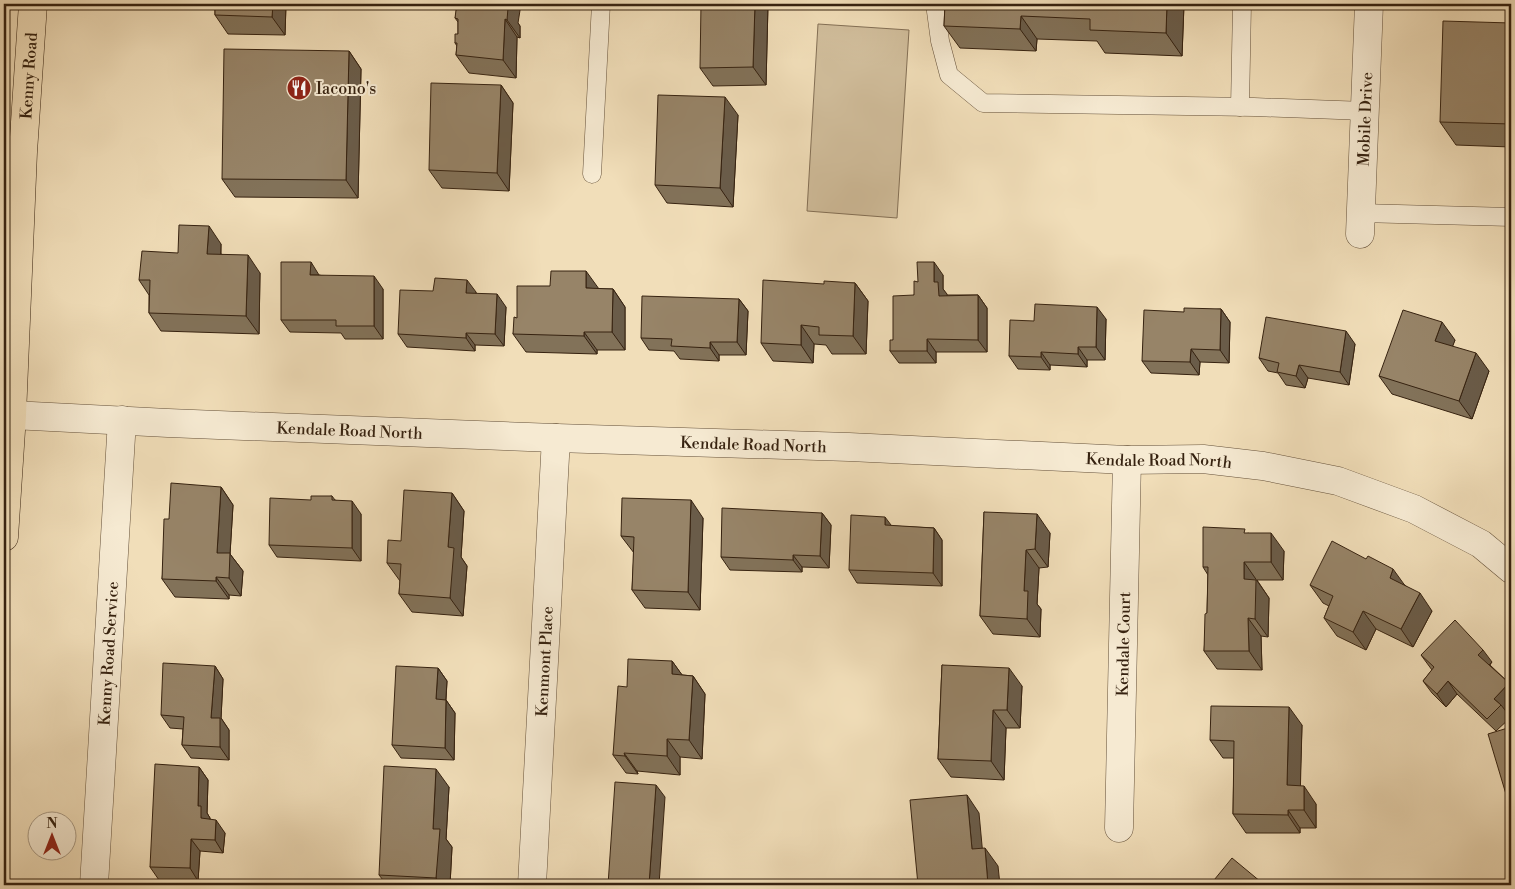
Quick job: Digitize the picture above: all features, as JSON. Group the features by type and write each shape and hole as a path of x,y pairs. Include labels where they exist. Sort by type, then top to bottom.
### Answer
{"main road":[{"name":"Kenny Road","path":"4,537 12,415 23,152 33,4"}],"street":[{"name":"Mobile Drive","path":"1360,224 1369,4"},
{"name":"Kendale Road North","path":"12,415 556,438 849,447 1127,460 1203,459 1263,466 1338,481 1414,509 1481,544 1511,569"},
{"name":"Kenny Road Service","path":"94,885 122,420"},
{"name":"Kenmont Place","path":"532,885 556,438"},
{"name":"Kendale Court","path":"1120,828 1127,460"}],"lane":[{"path":"592,174 601,4"},
{"path":"935,4 940,41 949,75 983,103 1240,106 1366,112"},
{"path":"1240,106 1242,4"},
{"path":"1360,224 1511,217"}],"shaded area":[{"path":"818,24 909,30 897,218 807,211"}],"building":[{"path":"215,4 273,4 272,17 215,15"},
{"path":"459,4 506,4 505,9 508,8 507,20 505,19 503,60 456,55 457,43 455,43 455,34 458,34 458,19 455,18"},
{"path":"701,4 755,4 753,67 700,68"},
{"path":"945,4 1167,4 1166,33 1090,30 1090,19 1021,16 1020,29 944,26"},
{"path":"1443,21 1511,23 1511,124 1440,122"},
{"path":"224,49 349,51 346,180 222,179"},
{"path":"431,83 501,85 497,173 429,170"},
{"path":"658,95 725,97 720,188 655,185"},
{"path":"179,225 209,226 207,254 248,255 246,316 149,313 150,280 139,280 142,251 178,253"},
{"path":"281,262 311,262 310,275 374,276 374,326 336,326 336,320 281,320"},
{"path":"917,262 934,262 934,282 938,282 939,296 978,295 978,340 927,339 927,351 890,351 890,340 893,340 893,296 914,295 914,281 918,282"},
{"path":"551,271 586,271 586,288 613,289 612,332 584,332 584,336 513,334 514,317 517,318 517,286 550,286"},
{"path":"435,278 467,280 466,293 497,294 495,334 466,333 466,338 398,334 400,290 433,291"},
{"path":"763,280 824,284 824,281 855,283 853,336 819,335 819,327 801,325 801,345 761,343"},
{"path":"642,296 739,299 737,342 710,342 710,348 671,346 672,339 641,338"},
{"path":"1035,304 1097,307 1096,347 1078,347 1078,354 1041,352 1041,357 1009,356 1010,320 1034,321"},
{"path":"1184,308 1221,309 1220,350 1191,349 1190,362 1142,361 1144,310 1184,312"},
{"path":"1403,310 1442,322 1435,341 1476,353 1459,401 1379,376"},
{"path":"1266,317 1346,331 1340,372 1299,365 1296,376 1277,372 1279,363 1259,358"},
{"path":"1511,367 1511,391 1506,390"},
{"path":"171,483 221,487 217,553 230,553 229,578 216,577 216,581 162,579 164,519 169,519"},
{"path":"404,490 452,493 448,547 454,548 450,598 399,594 401,564 387,563 388,540 401,541"},
{"path":"311,496 332,496 332,500 352,501 352,548 269,545 270,498 311,500"},
{"path":"622,498 691,500 688,592 632,590 634,537 621,536"},
{"path":"722,508 822,513 820,556 793,555 793,560 721,557"},
{"path":"984,512 1037,514 1035,549 1026,550 1024,591 1028,591 1027,619 980,616"},
{"path":"851,515 885,517 885,525 934,528 933,573 849,570"},
{"path":"1203,527 1245,529 1244,533 1271,533 1271,562 1244,562 1244,579 1256,580 1255,619 1248,618 1249,651 1204,651 1208,567 1203,567"},
{"path":"1332,541 1366,559 1368,556 1393,569 1390,578 1420,593 1401,629 1363,611 1353,632 1324,618 1333,596 1310,585"},
{"path":"1455,620 1483,650 1478,655 1509,683 1494,699 1501,705 1487,719 1448,681 1437,694 1423,681 1434,667 1421,655"},
{"path":"628,659 672,661 672,674 693,676 689,740 667,739 667,756 624,753 625,756 613,755 618,686 627,687"},
{"path":"163,663 215,666 211,718 220,718 220,747 182,745 184,717 161,715"},
{"path":"942,665 1009,668 1007,710 993,710 991,761 938,759"},
{"path":"396,666 438,668 436,699 446,700 445,748 392,745"},
{"path":"1211,706 1289,707 1287,785 1304,786 1304,810 1288,810 1288,815 1233,814 1234,741 1210,740"},
{"path":"1511,727 1511,811 1488,734"},
{"path":"155,764 199,767 198,806 201,806 201,818 216,820 215,840 191,839 190,868 150,867"},
{"path":"384,766 436,769 433,829 440,829 436,878 379,875"},
{"path":"615,782 656,785 649,885 608,885"},
{"path":"967,795 972,849 985,848 988,885 918,885 910,800"},
{"path":"1232,858 1261,882 1259,885 1210,885"}],"place":[{"name":"Iacono's","path":"299,88"}]}
